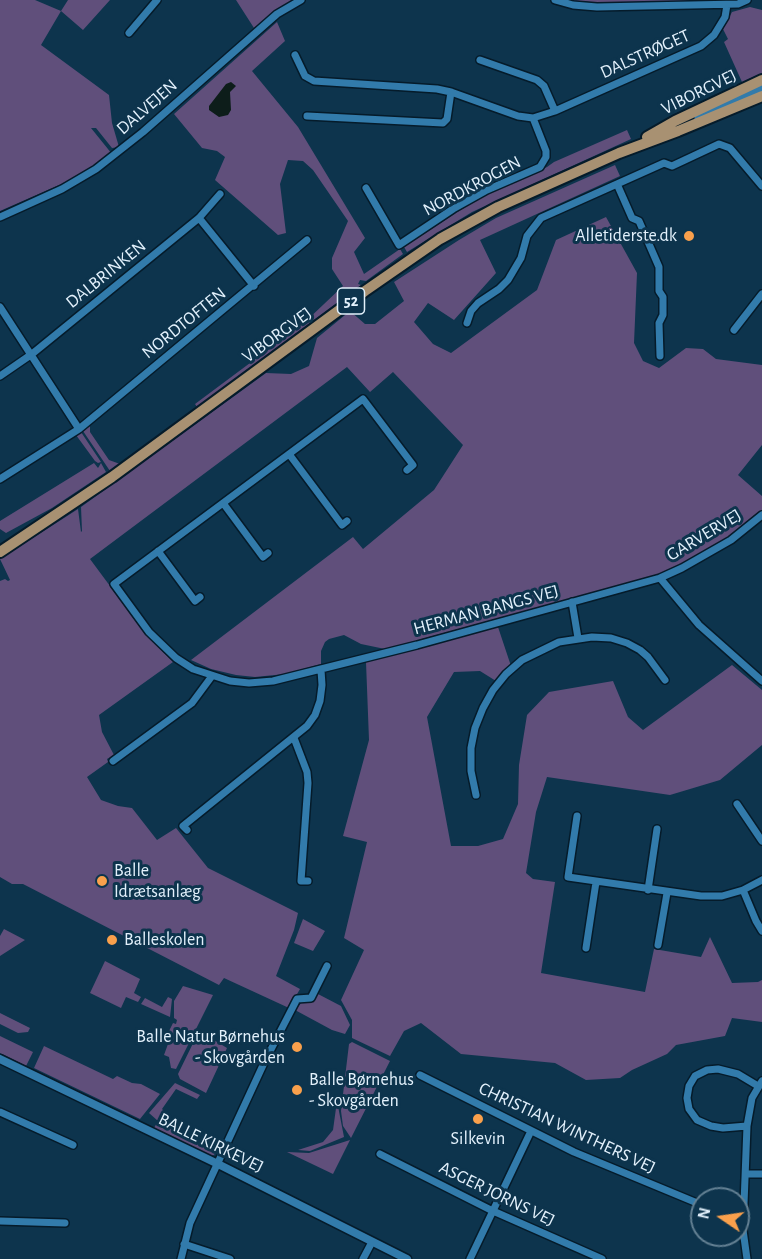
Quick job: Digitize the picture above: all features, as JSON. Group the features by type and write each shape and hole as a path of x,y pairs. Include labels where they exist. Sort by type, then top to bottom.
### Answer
{"main road":[{"name":"VIBORGVEJ","path":"619,153 675,121 762,80"},
{"path":"691,126 702,116 762,88"},
{"name":"VIBORGVEJ","path":"0,552 112,477 365,291 440,239 498,207 619,153 762,96"}],"street":[{"path":"129,33 157,0"},
{"name":"DALVEJEN","path":"0,217 62,189 105,163 277,14 301,0"},
{"path":"555,0 597,7 727,5 747,0"},
{"name":"DALSTRØGET","path":"533,118 555,111 701,46 718,30 725,17 727,5"},
{"path":"295,55 305,76 314,81 436,89 451,92 518,116 533,118"},
{"path":"480,60 537,80 544,86 555,111"},
{"path":"307,116 443,123 447,119 451,92"},
{"name":"NORDKROGEN","path":"366,188 399,245 453,209 487,190 540,167 546,157 546,151 533,118"},
{"path":"467,322 477,303 499,289 508,280 521,258 527,236 541,218 664,163 672,166 719,144 730,148 762,186"},
{"path":"617,184 632,218 639,221 659,267 659,291 663,297 663,315 659,323 660,356"},
{"name":"DALBRINKEN","path":"0,376 32,354 199,218 220,194"},
{"path":"199,218 254,285"},
{"name":"NORDTOFTEN","path":"0,479 79,429 307,240"},
{"path":"734,330 762,294"},
{"path":"0,307 79,429"},
{"name":"HERMAN BANGS VEJ","path":"407,470 413,465 363,399 114,584 160,645 176,658 193,669 212,676 249,683 273,681 321,670 660,578"},
{"path":"289,454 342,525 347,521"},
{"path":"223,502 263,557 268,553"},
{"name":"GARVERVEJ","path":"660,578 731,540 762,515"},
{"path":"158,551 195,601 200,597"},
{"path":"660,578 699,625 762,681"},
{"path":"572,602 578,638"},
{"path":"476,795 471,771 471,748 475,728 493,690 522,660 559,642 578,638 611,638 627,643 648,657 665,680"},
{"path":"187,830 183,826 294,738 315,716 320,701 321,670"},
{"path":"113,761 192,703 212,676"},
{"path":"294,738 307,772 301,881 308,881"},
{"path":"737,804 762,840"},
{"path":"577,816 568,877 667,893 711,896 722,896 743,890 762,880"},
{"path":"648,890 657,829"},
{"path":"586,948 596,882"},
{"path":"743,890 762,931"},
{"path":"658,945 667,893"},
{"path":"181,1259 190,1223 264,1063 297,999 311,998 327,966"},
{"name":"BALLE KIRKEVEJ","path":"0,1059 218,1164 406,1259"},
{"path":"744,1187 749,1109 760,1084 738,1074 718,1069 707,1070 695,1076 689,1086 687,1098 689,1109 698,1120 723,1128 747,1126"},
{"name":"CHRISTIAN WINTHERS VEJ","path":"420,1075 574,1152 690,1200"},
{"path":"0,1112 73,1144"},
{"path":"470,1259 531,1131"},
{"name":"ASGER JORNS VEJ","path":"380,1154 493,1211 602,1259"},
{"path":"746,1174 762,1174"},
{"path":"0,1221 65,1223"},
{"path":"363,1259 372,1242"},
{"path":"184,1244 230,1259"}],"shaded area":[{"path":"0,0 35,0 61,11 41,45 109,95 112,123 119,147 112,148 96,128 91,128 112,154 75,178 0,211"},
{"path":"68,0 110,0 83,30 61,11"},
{"path":"236,0 292,0 254,28"},
{"path":"569,0 709,0 610,4"},
{"path":"750,7 762,10 762,73 742,82 724,42 728,39 723,29 732,12"},
{"path":"277,22 285,41 252,71 298,127 365,238 354,252 364,274 400,249 403,254 366,281 360,280 358,284 361,285 197,407 195,404 305,322 343,286 332,269 332,258 348,221 313,170 303,161 288,160 280,184 286,233 278,235 215,180 225,157 217,151 202,148 174,114"},
{"path":"231,82 236,86 230,92 231,110 228,115 219,117 209,110 209,106 226,84"},
{"path":"627,130 631,139 472,212 407,252 404,247 482,196"},
{"path":"615,165 620,176 480,240 496,273 454,320 428,303 414,322 433,344 451,353 537,290 556,240 606,217 637,273 634,343 643,361 659,368 686,348 703,349 716,359 762,365 762,445 738,475 762,496 762,511 728,540 693,560 658,575 385,649 361,644 344,635 325,642 321,651 321,664 285,674 255,677 211,669 191,660 353,537 363,549 434,490 463,445 393,372 370,392 347,367 90,559 147,636 173,662 99,715 102,732 114,755 87,777 101,800 132,808 157,840 176,828 208,868 298,913 294,930 276,976 300,989 289,1008 224,978 219,985 23,884 12,884 0,877 0,581 10,580 0,559 78,509 81,532 81,507 266,373 291,374 309,366 317,338 350,311 365,324 375,324 404,301 394,282 459,240 496,218"},
{"path":"90,426 90,432 109,460 120,464 110,471 83,431"},
{"path":"81,432 101,462 95,461 76,435"},
{"path":"94,463 98,468 101,463 106,472 52,508 6,533 0,529 0,521"},
{"path":"498,627 511,666 496,681 480,671 454,672 427,717 451,846 478,846 503,839 518,804 519,765 527,715 549,692 613,681 628,717 643,730 732,665 762,690 762,745 720,780 670,795 547,777 536,812 526,873 533,879 555,882 541,973 645,992 654,949 701,957 710,937 732,983 762,980 762,1022 732,1018 725,1036 676,1045 667,1054 620,1078 586,1080 555,1063 461,1054 421,1023 404,1031 390,1056 352,1038 352,1020 341,1000 364,950 344,938 367,842 343,836 369,740 366,662"},
{"path":"303,919 325,931 313,951 294,943"},
{"path":"4,929 25,940 0,956 0,936"},
{"path":"105,961 140,979 134,993 141,997 138,1002 126,997 121,1008 90,993"},
{"path":"183,986 213,995 176,1069 171,1068 169,1057 164,1055 168,1044 175,1041 167,1035 173,1023 176,1024 174,1001"},
{"path":"318,994 341,1006 350,1025 345,1034 332,1030 295,1010 303,1001 312,999"},
{"path":"168,997 172,999 170,1017 141,1004 145,998 162,1007"},
{"path":"0,1013 30,1028 28,1032 18,1033 0,1024"},
{"path":"199,1031 227,1048 206,1093 180,1079 178,1074"},
{"path":"0,1036 33,1052 26,1066 0,1053"},
{"path":"352,1042 390,1061 351,1138 343,1126 341,1111 349,1044"},
{"path":"44,1046 113,1079 117,1076 132,1083 141,1084 160,1094 140,1119 34,1068"},
{"path":"175,1083 200,1095 197,1099 176,1089 162,1109 165,1112 160,1123 214,1150 223,1139 214,1155 211,1156 154,1128 158,1121 149,1113"},
{"path":"337,1101 344,1137 310,1151 298,1150 323,1142 333,1130"},
{"path":"350,1140 333,1174 287,1152 309,1153"}],"place":[{"name":"Alletiderste.dk","path":"689,236"},
{"name":"Balle Idrætsanlæg","path":"102,881"},
{"name":"Balleskolen","path":"112,940"},
{"name":"Balle Natur Børnehus - Skovgården","path":"297,1047"},
{"name":"Balle Børnehus - Skovgården","path":"297,1090"},
{"name":"Silkevin","path":"478,1119"}]}
